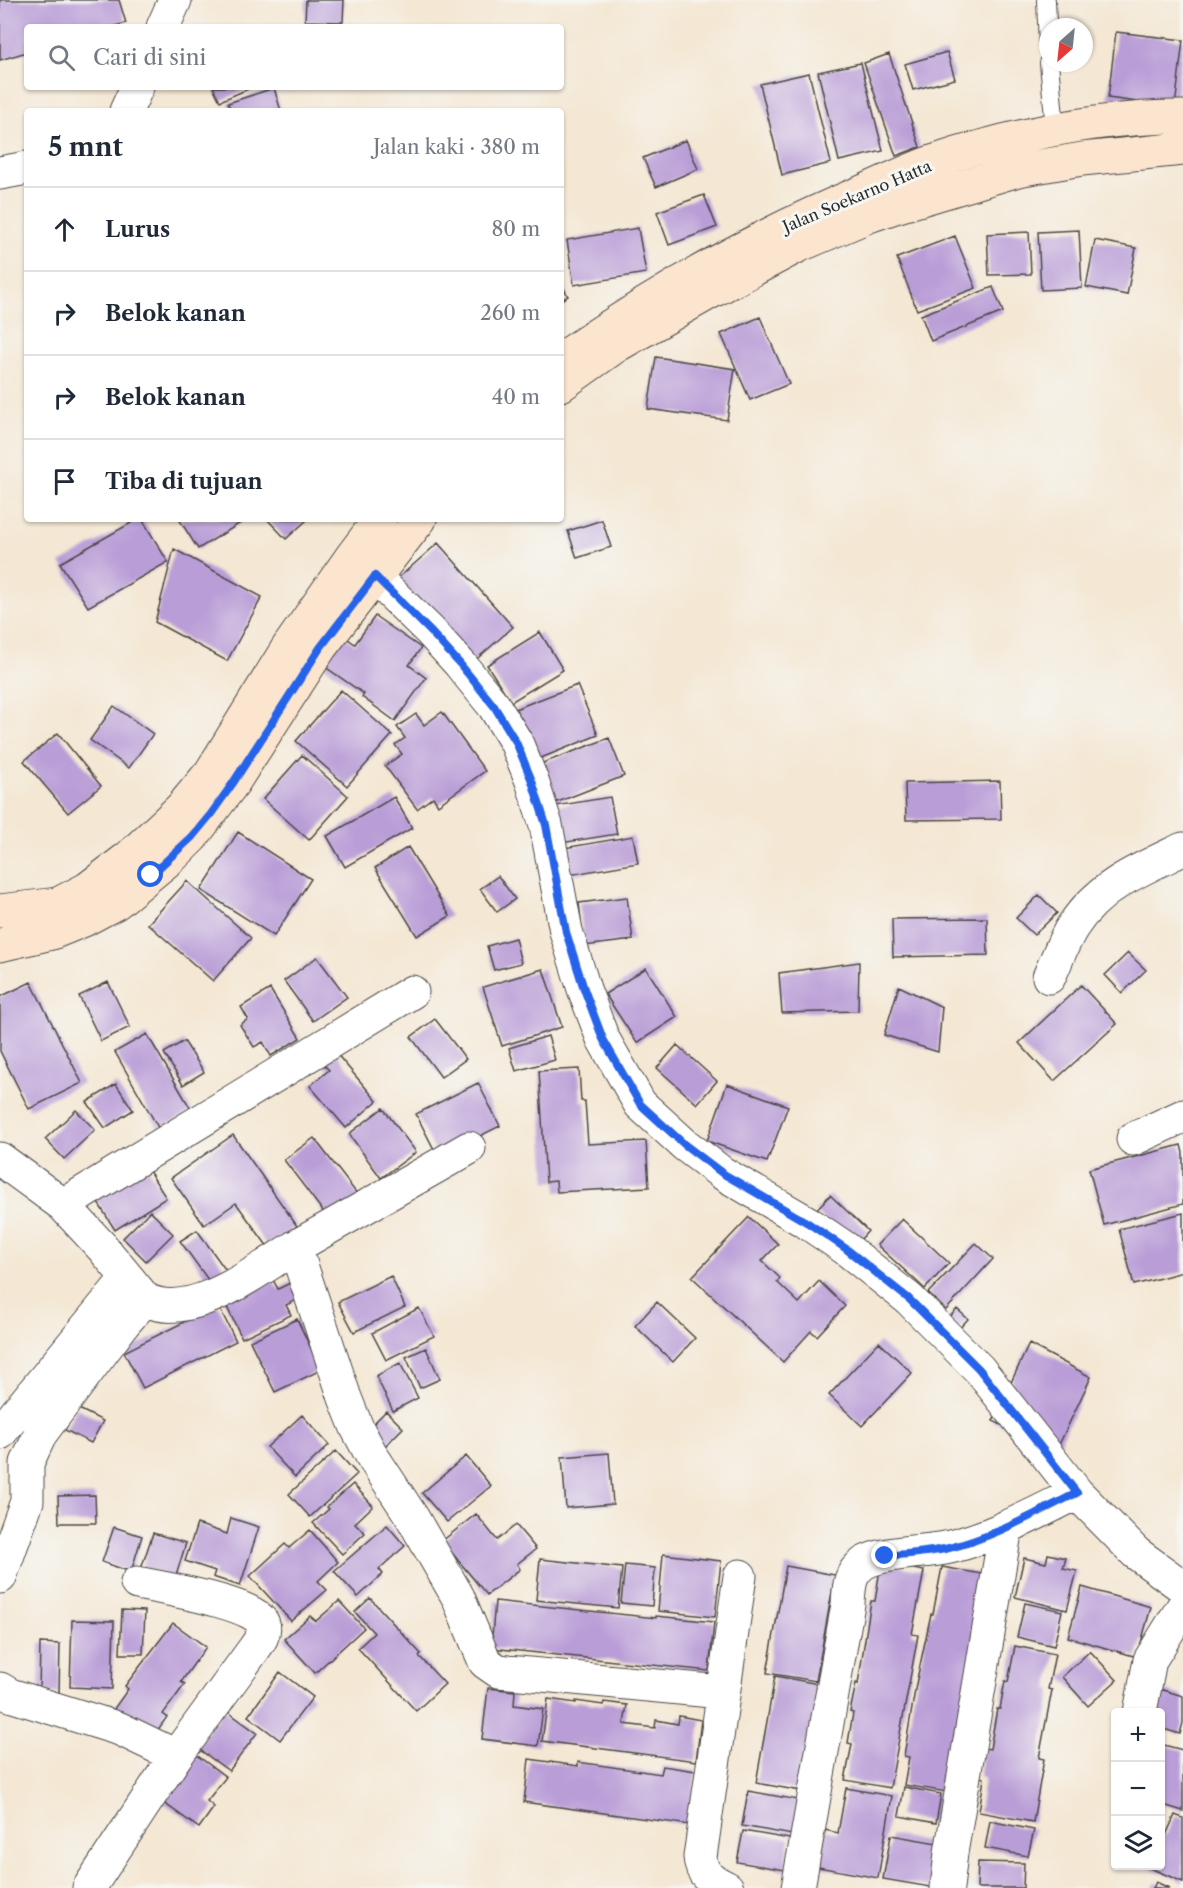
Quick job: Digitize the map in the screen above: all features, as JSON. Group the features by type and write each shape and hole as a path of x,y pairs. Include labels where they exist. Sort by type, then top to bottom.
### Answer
{"main road":[{"name":"Jalan Soekarno Hatta","path":"564,357 620,318 698,271 811,213 928,164 1055,128 1160,117 1183,117"},
{"name":"Jalan Soekarno Hatta","path":"564,383 616,346 710,293 798,246 855,222 895,207 1018,170 1082,159 1183,149"},
{"path":"0,945 52,933 84,920 116,903 192,837 222,777 244,744 320,648 363,566 379,522"},
{"path":"363,566 416,522"},
{"path":"0,911 58,903 87,889 129,857 181,808 222,777"}],"street":[{"path":"164,24 175,0"},
{"path":"127,108 136,90"},
{"path":"0,173 24,169"},
{"path":"363,566 430,631 460,664 494,706 516,742 546,825 566,932 584,989 603,1039 640,1104 685,1145 722,1173 808,1223 845,1248 909,1299 979,1369 1077,1493 1136,1553 1183,1587"},
{"path":"1049,976 1073,926 1106,889 1123,878 1183,849"},
{"path":"63,1205 412,992"},
{"path":"1133,1139 1183,1116"},
{"path":"0,1160 63,1205 102,1247 136,1289 154,1305 169,1307 205,1298 227,1289 295,1247 469,1148"},
{"path":"295,1247 357,1428 458,1597 485,1662 498,1671 722,1692"},
{"path":"0,1433 136,1289"},
{"path":"0,1577 27,1501 27,1463 32,1450 41,1433 124,1323 136,1289"},
{"path":"798,1888 850,1584 854,1572 870,1559 950,1547 1006,1527 1077,1493"},
{"path":"947,1888 1006,1527"},
{"path":"712,1875 722,1692 740,1576"},
{"path":"89,1888 176,1756 254,1649 264,1629 263,1621 257,1615 232,1604 137,1583"},
{"path":"1141,1708 1150,1660 1183,1607"},
{"path":"0,1689 10,1695 120,1729 176,1756"}],"lane":[{"path":"1046,0 1047,18"},
{"path":"1050,72 1055,128"}],"building":[{"path":"0,0 119,0 126,23 24,24 24,53 0,60"},
{"path":"306,0 344,0 343,22 305,21"},
{"path":"1116,32 1183,40 1175,107 1108,98"},
{"path":"947,52 955,79 913,90 905,64"},
{"path":"889,54 920,147 896,156 864,63"},
{"path":"861,63 883,151 839,161 818,72"},
{"path":"809,73 831,163 782,175 760,84"},
{"path":"214,90 246,90 220,101"},
{"path":"268,90 275,90 280,108 230,108 228,103"},
{"path":"686,140 698,169 656,187 643,158"},
{"path":"704,195 717,227 669,245 657,212"},
{"path":"638,228 646,273 574,285 567,240"},
{"path":"1079,230 1082,288 1041,290 1038,232"},
{"path":"1029,232 1031,274 989,275 987,234"},
{"path":"955,236 976,288 917,310 897,258"},
{"path":"1095,240 1136,248 1127,295 1086,287"},
{"path":"993,287 1003,312 931,341 921,315"},
{"path":"760,317 789,384 750,400 721,334"},
{"path":"656,357 735,369 727,420 648,409"},
{"path":"602,520 611,547 577,558 568,531"},
{"path":"133,522 144,522 168,562 88,607 60,563"},
{"path":"181,522 242,522 198,549"},
{"path":"270,522 305,522 286,539"},
{"path":"438,543 513,627 471,664 396,580"},
{"path":"174,549 262,597 227,661 155,622"},
{"path":"375,616 421,648 409,665 426,678 395,721 362,697 364,694 321,664 341,634 355,644"},
{"path":"540,632 563,670 511,702 487,665"},
{"path":"577,685 598,735 536,760 515,709"},
{"path":"341,690 392,735 347,786 296,741"},
{"path":"114,706 153,734 129,768 90,740"},
{"path":"442,712 485,771 438,805 433,797 417,809 385,766 402,754 395,745 405,738 397,727 416,714 424,725"},
{"path":"58,733 101,786 68,813 24,761"},
{"path":"609,738 624,776 550,805 535,766"},
{"path":"302,755 348,796 309,840 263,799"},
{"path":"1000,781 1001,819 906,820 905,783"},
{"path":"394,797 412,828 345,867 327,836"},
{"path":"610,797 617,834 561,843 555,806"},
{"path":"238,832 311,879 274,936 201,890"},
{"path":"633,836 638,863 563,876 558,849"},
{"path":"408,847 450,916 417,936 375,868"},
{"path":"498,876 515,899 497,912 480,889"},
{"path":"187,881 251,938 213,981 148,924"},
{"path":"1039,895 1057,913 1034,935 1016,918"},
{"path":"627,897 633,940 584,946 579,903"},
{"path":"987,918 988,955 893,957 892,919"},
{"path":"515,938 521,963 494,970 487,946"},
{"path":"1128,953 1146,970 1122,993 1105,975"},
{"path":"317,957 347,997 313,1021 284,981"},
{"path":"859,962 858,1011 782,1013 779,973"},
{"path":"646,968 677,1017 637,1043 605,994"},
{"path":"543,969 562,1027 502,1046 483,987"},
{"path":"31,982 82,1083 29,1109 0,1051 0,997"},
{"path":"108,982 130,1027 101,1041 79,996"},
{"path":"1081,985 1117,1024 1054,1081 1019,1043"},
{"path":"899,986 942,1007 938,1052 884,1035"},
{"path":"270,989 300,1038 271,1056 263,1042 254,1047 240,1025 248,1019 241,1007"},
{"path":"435,1019 466,1059 441,1077 411,1037"},
{"path":"147,1034 192,1111 159,1129 115,1052"},
{"path":"548,1036 555,1060 516,1071 509,1048"},
{"path":"184,1041 204,1072 183,1085 164,1053"},
{"path":"677,1045 717,1081 697,1104 657,1068"},
{"path":"335,1052 377,1101 346,1128 310,1086 329,1070 322,1063"},
{"path":"579,1069 581,1101 585,1101 588,1144 646,1141 649,1187 557,1192 556,1181 546,1182 539,1071"},
{"path":"478,1083 500,1126 438,1157 416,1114"},
{"path":"116,1084 133,1110 105,1128 87,1102"},
{"path":"727,1084 788,1106 767,1162 707,1141"},
{"path":"383,1108 416,1152 381,1178 349,1134"},
{"path":"76,1110 95,1130 64,1159 45,1139"},
{"path":"233,1135 297,1226 268,1247 236,1203 204,1225 171,1178"},
{"path":"314,1138 361,1199 331,1222 284,1160"},
{"path":"1181,1145 1183,1204 1104,1225 1089,1169"},
{"path":"146,1166 166,1198 115,1230 95,1198"},
{"path":"830,1195 868,1231 854,1247 815,1211"},
{"path":"150,1211 173,1234 146,1261 123,1238"},
{"path":"1183,1213 1183,1272 1134,1285 1119,1229"},
{"path":"749,1217 778,1244 762,1261 780,1278 777,1282 799,1303 819,1281 845,1306 817,1336 811,1331 783,1362 692,1277"},
{"path":"902,1219 949,1263 925,1289 877,1245"},
{"path":"197,1230 230,1276 214,1288 180,1241"},
{"path":"976,1243 993,1259 946,1310 928,1293"},
{"path":"271,1276 278,1289 292,1282 300,1298 286,1305 291,1315 242,1338 223,1299"},
{"path":"391,1276 405,1307 354,1332 338,1302"},
{"path":"657,1302 695,1338 673,1362 635,1326"},
{"path":"218,1305 236,1341 143,1388 124,1352"},
{"path":"419,1308 434,1336 386,1360 372,1333"},
{"path":"957,1309 968,1319 954,1334 943,1324"},
{"path":"297,1319 321,1370 275,1392 250,1341"},
{"path":"879,1342 912,1373 862,1426 829,1395"},
{"path":"1029,1344 1091,1377 1056,1451 993,1421"},
{"path":"426,1348 440,1379 420,1388 406,1357"},
{"path":"400,1363 418,1398 393,1411 376,1376"},
{"path":"77,1408 103,1421 91,1443 65,1430"},
{"path":"386,1411 403,1428 382,1449 365,1432"},
{"path":"302,1415 329,1445 295,1477 267,1447"},
{"path":"336,1451 357,1474 310,1517 289,1494"},
{"path":"609,1453 613,1504 566,1508 562,1457"},
{"path":"466,1456 491,1486 447,1522 422,1493"},
{"path":"353,1484 373,1506 355,1523 365,1533 342,1554 313,1523"},
{"path":"95,1495 96,1523 59,1523 58,1496"},
{"path":"476,1514 497,1540 516,1525 536,1549 517,1564 520,1569 487,1595 442,1541"},
{"path":"231,1518 259,1527 240,1586 213,1577 215,1571 185,1561 197,1524 227,1534"},
{"path":"387,1525 405,1546 379,1569 383,1574 358,1597 334,1571"},
{"path":"114,1527 142,1536 131,1572 102,1562"},
{"path":"310,1530 338,1562 318,1581 327,1590 291,1621 250,1576 285,1544 289,1548"},
{"path":"153,1533 186,1543 175,1579 141,1569"},
{"path":"663,1554 721,1561 715,1617 658,1611"},
{"path":"1048,1554 1066,1558 1063,1568 1077,1571 1067,1610 1015,1597 1024,1558 1046,1563"},
{"path":"540,1559 622,1568 618,1608 536,1600"},
{"path":"881,1563 924,1571 912,1634 918,1635 890,1788 845,1780 852,1744 848,1743 853,1713 850,1712 856,1683 858,1684 871,1601 875,1601"},
{"path":"625,1565 655,1568 652,1606 621,1603"},
{"path":"786,1566 835,1575 816,1681 767,1673"},
{"path":"942,1567 988,1575 953,1793 904,1785 909,1757 904,1756 916,1684"},
{"path":"1082,1587 1151,1607 1137,1657 1068,1637"},
{"path":"370,1598 445,1684 416,1711 358,1648 374,1633 355,1612"},
{"path":"339,1601 364,1628 315,1673 284,1639 310,1616 316,1621"},
{"path":"495,1601 714,1622 709,1671 491,1648"},
{"path":"1025,1603 1062,1611 1054,1646 1017,1637"},
{"path":"122,1610 145,1611 143,1654 120,1654"},
{"path":"72,1620 114,1621 112,1689 70,1687"},
{"path":"173,1623 206,1647 181,1682 185,1684 163,1714 167,1717 152,1738 113,1710 128,1689 125,1686"},
{"path":"40,1643 60,1644 59,1693 39,1693"},
{"path":"1015,1646 1055,1654 1048,1689 1052,1690 1039,1758 1044,1759 1033,1822 979,1812 984,1778 979,1777 984,1748 990,1749 997,1709 1000,1709 1005,1681 1008,1682"},
{"path":"1090,1651 1117,1680 1088,1706 1062,1677"},
{"path":"280,1672 313,1697 280,1740 248,1716"},
{"path":"775,1676 819,1684 807,1792 756,1783"},
{"path":"1153,1687 1183,1696 1183,1723 1180,1734 1165,1730 1165,1708 1147,1708"},
{"path":"488,1688 515,1691 514,1705 543,1709 538,1746 482,1739"},
{"path":"548,1699 576,1703 576,1701 603,1705 604,1702 627,1705 624,1724 655,1728 656,1720 678,1724 679,1716 701,1720 696,1761 542,1741"},
{"path":"224,1709 257,1733 229,1771 196,1747"},
{"path":"1165,1745 1183,1750 1183,1811 1165,1806"},
{"path":"195,1754 226,1777 207,1801 214,1807 199,1828 157,1798"},
{"path":"529,1759 578,1766 578,1762 661,1774 663,1766 696,1771 690,1825 524,1802"},
{"path":"904,1787 941,1794 936,1823 899,1816"},
{"path":"846,1788 892,1796 878,1878 818,1867 825,1830 838,1833"},
{"path":"748,1791 804,1801 798,1836 742,1826"},
{"path":"1175,1815 1183,1818 1183,1882 1154,1870 1165,1870 1166,1835"},
{"path":"990,1821 1034,1830 1028,1856 985,1848"},
{"path":"743,1831 790,1839 785,1870 737,1862"},
{"path":"891,1835 943,1844 936,1888 883,1879"},
{"path":"978,1862 1024,1863 1023,1888 977,1888"},
{"path":"1156,1882 1169,1888 1153,1888"}],"route":[{"path":"151,875 192,837 211,814 320,648 375,576 460,664 494,706 516,742 546,825 566,932 584,989 603,1039 640,1104 685,1145 722,1173 808,1223 845,1248 909,1299 979,1369 1077,1493 1006,1527 950,1547 922,1553 885,1556"}]}
